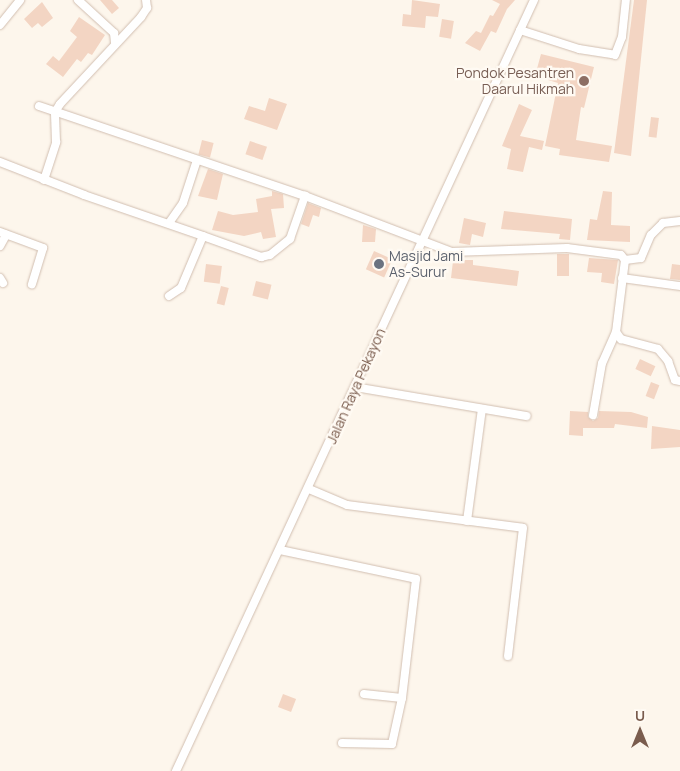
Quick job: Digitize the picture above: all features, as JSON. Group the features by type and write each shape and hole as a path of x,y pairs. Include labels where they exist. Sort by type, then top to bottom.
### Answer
{"street":[{"path":"0,25 20,0"},
{"path":"78,0 114,33 115,43"},
{"path":"44,180 56,142 58,128 55,112 64,97 142,17 147,8 146,0"},
{"name":"Jalan Raya Pekayon","path":"176,771 355,387 425,242 534,0"},
{"path":"520,30 579,49 615,55 620,48 626,0"},
{"path":"39,106 305,196 442,250 452,252 567,248 617,253 625,260 641,258 651,234 663,223 680,221"},
{"path":"169,223 183,203 197,160"},
{"path":"0,162 44,180 261,257 270,255 290,239 305,196"},
{"path":"0,246 3,233 43,248 32,284"},
{"path":"169,296 181,288 203,236"},
{"path":"593,415 602,363 616,332 625,260"},
{"path":"622,278 680,286"},
{"path":"616,332 621,339 658,349 668,361 675,380 680,381"},
{"path":"355,387 527,416"},
{"path":"467,521 482,409"},
{"path":"309,489 347,505 523,528 508,656"},
{"path":"280,550 416,579 402,698 392,744 342,743"},
{"path":"364,694 402,698"}],"building":[{"path":"100,0 112,0 119,8 112,14"},
{"path":"412,0 440,4 438,17 426,16 425,28 402,26 403,14 411,15"},
{"path":"492,0 515,0 507,9 496,33 491,31 480,51 465,43 476,31 481,33 490,15 493,16 500,4"},
{"path":"634,0 647,0 631,156 614,153"},
{"path":"42,2 53,18 42,27 38,23 32,28 24,19"},
{"path":"79,17 105,35 92,55 88,53 81,62 77,59 63,77 46,64 53,56 59,61 77,37 70,31"},
{"path":"442,19 454,21 451,39 439,37"},
{"path":"541,54 594,67 584,108 581,107 576,140 612,146 609,162 559,155 560,149 545,146 558,83 535,76"},
{"path":"269,98 287,104 277,130 244,119 249,106 265,111"},
{"path":"519,104 532,110 520,136 544,141 542,150 529,147 523,172 507,169 511,149 502,146"},
{"path":"651,117 659,118 657,138 649,137"},
{"path":"202,140 214,143 210,157 198,155"},
{"path":"250,141 267,147 262,160 245,154"},
{"path":"208,169 223,174 217,200 198,196"},
{"path":"272,191 283,194 284,208 271,209 276,237 263,239 261,232 244,236 212,230 218,211 233,215 258,212 256,199 272,196"},
{"path":"603,191 612,192 611,225 630,226 630,242 587,240 590,219 597,220"},
{"path":"308,203 321,208 319,217 313,215 309,227 301,224"},
{"path":"504,211 572,219 570,240 559,239 560,234 501,229"},
{"path":"464,218 486,223 483,237 472,234 470,245 459,243"},
{"path":"363,225 376,229 375,242 362,242"},
{"name":"Masjid Jami As-Surur","path":"374,251 392,259 384,277 366,269"},
{"path":"557,254 569,254 569,276 557,276"},
{"path":"589,258 618,260 614,284 601,282 602,273 587,272"},
{"path":"465,260 473,260 473,265 519,271 517,286 451,278 453,261 464,262"},
{"path":"206,264 222,266 220,284 204,282"},
{"path":"672,264 680,265 680,280 670,279"},
{"path":"256,281 272,285 268,299 252,296"},
{"path":"221,286 229,288 224,305 217,303"},
{"path":"640,359 655,366 651,376 635,369"},
{"path":"651,382 659,385 654,399 646,396"},
{"path":"570,411 588,412 588,417 593,421 598,418 599,411 631,412 648,417 647,428 615,424 614,428 583,428 583,436 569,435"},
{"path":"652,426 680,430 680,447 651,449"},
{"path":"283,694 296,699 291,712 278,707"}],"place":[{"name":"Pondok Pesantren Daarul Hikmah","path":"584,81"},
{"name":"Masjid Jami As-Surur","path":"379,264"}]}
